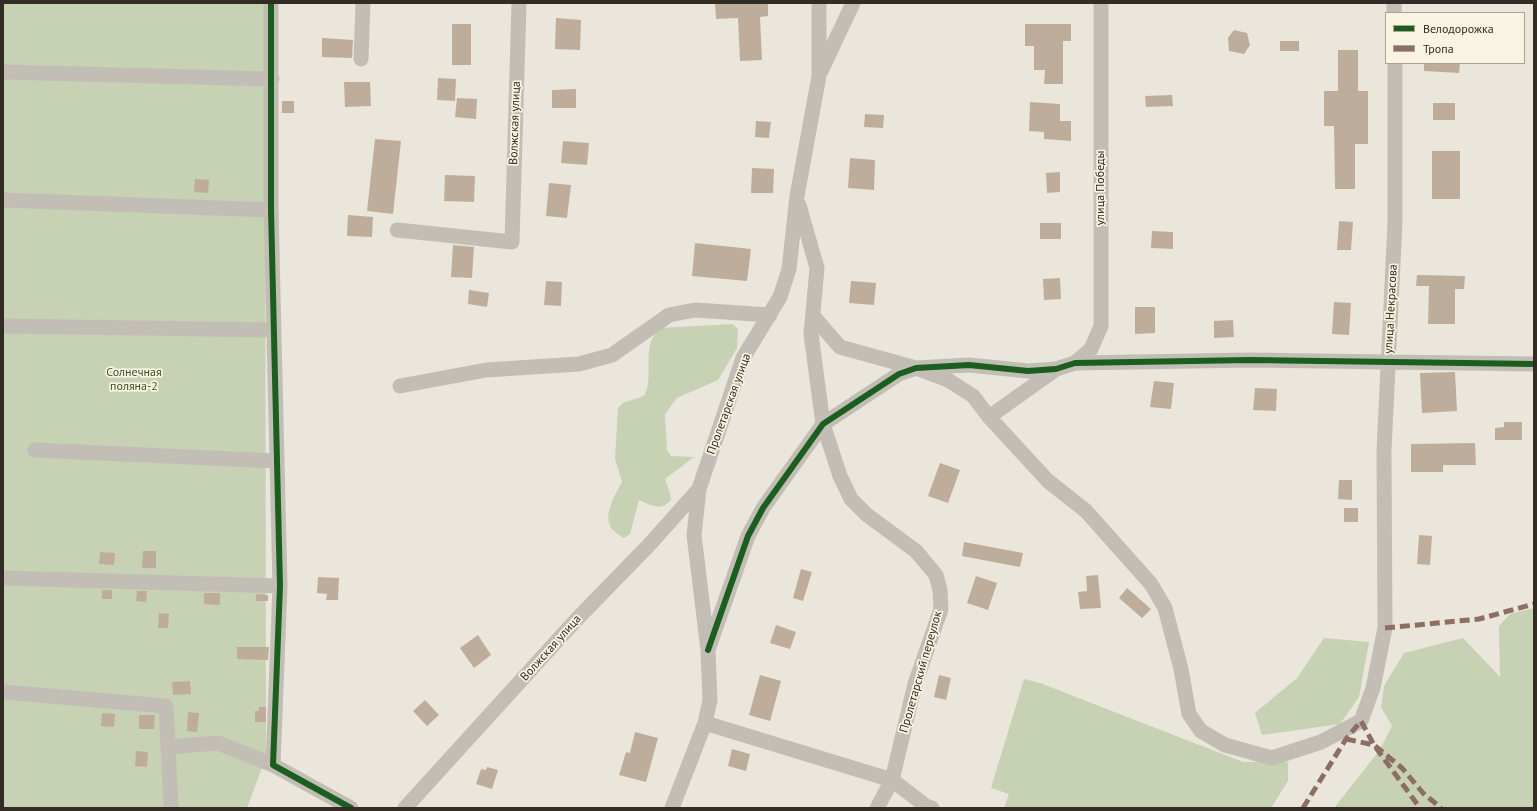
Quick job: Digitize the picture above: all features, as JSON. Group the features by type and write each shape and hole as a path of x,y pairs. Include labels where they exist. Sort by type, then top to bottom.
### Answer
{"street":[{"path":"271,3 271,210 280,586 273,765"},
{"path":"361,59 363,3"},
{"name":"Волжская улица","path":"397,230 512,242 519,3"},
{"name":"Пролетарская улица","path":"672,808 705,723 710,700 708,650 694,535 699,489 743,358 780,297 789,268 796,196 819,76 820,3"},
{"path":"819,76 853,3"},
{"name":"улица Победы","path":"1075,364 1091,349 1101,326 1101,3"},
{"name":"улица Некрасова","path":"916,368 948,380 973,396 989,417 1048,481 1086,511 1151,584 1165,608 1181,669 1190,714 1201,731 1225,745 1272,758 1321,742 1361,721 1373,688 1385,628 1384,450 1395,222 1395,64"},
{"path":"3,72 272,79"},
{"name":"Пролетарский переулок","path":"796,196 817,268 811,334 823,424 840,476 851,499 867,515 916,551 936,575 940,590 941,609 915,684 892,780 877,808"},
{"path":"3,200 271,210"},
{"path":"400,386 486,370 580,364 612,355 669,315 695,310 770,315"},
{"path":"813,316 840,347 916,368"},
{"path":"3,326 274,330"},
{"path":"708,650 748,536 763,508 823,424 899,374 916,368 969,365 1028,371 1056,369 1075,364 1250,360 1534,364"},
{"path":"989,417 1056,369"},
{"path":"35,450 276,461"},
{"name":"Волжская улица","path":"405,808 576,620 649,545 699,489"},
{"path":"3,578 280,586"},
{"path":"3,692 166,706 171,808"},
{"path":"705,723 892,780 926,806 932,808"},
{"path":"168,747 218,743 273,765 351,808"}],"green space":[{"name":"Солнечная поляна-2","path":"3,3 265,3 266,757 247,808 3,808"},
{"path":"733,324 738,329 737,348 718,380 677,398 665,414 667,450 671,456 694,457 665,479 671,500 667,504 660,507 639,500 630,534 624,538 613,530 608,519 610,506 622,482 615,459 618,408 623,403 644,396 647,390 649,376 649,348 651,341 660,328"},
{"path":"1534,608 1534,808 1334,808 1379,751 1392,726 1381,707 1384,686 1404,653 1463,638 1500,677 1499,626 1510,614"},
{"path":"1324,638 1369,642 1359,697 1340,724 1262,735 1255,713 1297,678"},
{"path":"1024,679 1040,683 1243,762 1288,762 1288,781 1271,808 1004,808 1009,794 991,788"}],"building":[{"path":"715,3 768,3 768,16 760,17 762,60 740,61 738,18 716,19"},
{"path":"556,18 581,20 580,50 555,49"},
{"path":"452,24 471,24 471,65 452,65"},
{"path":"1025,24 1071,24 1071,41 1063,41 1063,84 1044,84 1045,70 1034,70 1034,46 1025,46"},
{"path":"1234,30 1247,33 1250,45 1244,54 1229,51 1228,38"},
{"path":"322,38 353,40 352,58 322,57"},
{"path":"1280,41 1299,41 1299,51 1280,51"},
{"path":"1338,50 1358,50 1358,91 1368,91 1368,144 1355,144 1355,189 1335,189 1334,126 1324,126 1324,91 1338,91"},
{"path":"1424,64 1460,64 1459,73 1424,71"},
{"path":"438,78 456,79 455,101 437,100"},
{"path":"344,82 370,82 371,106 345,107"},
{"path":"576,89 576,108 552,108 552,90"},
{"path":"1172,95 1173,106 1146,107 1145,96"},
{"path":"457,98 477,99 476,119 455,117"},
{"path":"282,101 294,101 294,113 282,113"},
{"path":"1030,102 1060,104 1060,121 1071,121 1071,141 1044,139 1044,132 1029,131"},
{"path":"1433,103 1455,103 1455,120 1433,120"},
{"path":"865,114 884,115 883,128 864,127"},
{"path":"756,121 771,122 769,138 755,137"},
{"path":"375,139 401,141 393,214 367,211"},
{"path":"563,141 589,143 587,165 561,163"},
{"path":"1432,151 1460,151 1460,199 1432,199"},
{"path":"850,158 875,160 874,190 848,188"},
{"path":"752,168 774,169 773,193 751,193"},
{"path":"1060,172 1060,192 1047,193 1046,173"},
{"path":"445,175 475,176 474,202 444,201"},
{"path":"195,179 209,180 208,193 194,192"},
{"path":"549,183 571,185 567,218 546,216"},
{"path":"348,215 373,217 372,237 347,236"},
{"path":"1339,221 1353,222 1351,250 1337,250"},
{"path":"1040,223 1061,223 1061,239 1040,239"},
{"path":"1152,231 1173,232 1173,249 1151,248"},
{"path":"695,243 751,249 747,281 692,276"},
{"path":"453,245 474,247 472,278 451,277"},
{"path":"1417,275 1465,276 1464,289 1455,289 1455,324 1428,324 1429,286 1416,286"},
{"path":"1060,278 1061,299 1044,300 1043,279"},
{"path":"546,281 562,282 561,306 544,305"},
{"path":"851,281 876,283 874,305 849,303"},
{"path":"469,290 489,293 487,307 468,304"},
{"path":"1334,302 1351,303 1349,335 1332,334"},
{"path":"1135,307 1155,307 1155,333 1135,334"},
{"path":"1233,320 1234,337 1214,338 1214,321"},
{"path":"1455,372 1457,411 1422,413 1420,373"},
{"path":"1154,381 1174,383 1171,409 1150,407"},
{"path":"1255,388 1277,389 1276,411 1253,410"},
{"path":"1504,422 1522,422 1522,440 1495,440 1495,428 1504,427"},
{"path":"1475,443 1476,465 1443,465 1443,472 1411,472 1411,444"},
{"path":"940,463 960,470 948,503 928,496"},
{"path":"1339,480 1352,480 1352,500 1338,499"},
{"path":"1344,508 1358,508 1358,522 1344,522"},
{"path":"1419,535 1432,536 1430,565 1417,564"},
{"path":"964,542 1023,553 1020,567 962,556"},
{"path":"143,551 156,551 156,568 142,568"},
{"path":"100,552 115,553 114,565 99,564"},
{"path":"801,569 812,572 803,601 793,598"},
{"path":"1098,575 1101,608 1080,609 1078,592 1087,591 1086,576"},
{"path":"976,576 997,583 988,610 967,603"},
{"path":"318,577 339,578 338,600 326,600 327,594 317,593"},
{"path":"1127,588 1151,609 1142,618 1119,598"},
{"path":"102,590 112,590 112,599 102,599"},
{"path":"137,591 147,591 146,602 136,601"},
{"path":"204,593 220,593 220,605 204,604"},
{"path":"256,594 268,595 268,601 256,601"},
{"path":"159,613 169,614 168,628 158,628"},
{"path":"776,625 796,632 790,649 770,643"},
{"path":"478,635 491,655 474,668 460,648"},
{"path":"237,647 269,647 268,660 237,659"},
{"path":"760,675 781,681 770,721 749,715"},
{"path":"939,675 951,678 946,700 934,697"},
{"path":"190,681 191,694 173,695 172,682"},
{"path":"425,700 439,715 427,726 413,711"},
{"path":"259,707 266,707 266,722 255,722 255,711 259,711"},
{"path":"188,712 199,713 197,732 187,731"},
{"path":"102,713 115,714 114,727 101,726"},
{"path":"139,715 155,715 154,729 139,729"},
{"path":"635,732 658,738 646,782 619,775 626,752 630,753"},
{"path":"732,749 750,754 746,771 728,766"},
{"path":"136,751 148,752 147,767 135,766"},
{"path":"487,767 498,770 492,789 476,784 481,769 486,770"}],"marked path":[{"path":"1385,628 1479,619 1534,604"},
{"path":"1303,808 1346,739 1361,721 1374,745 1420,808"},
{"path":"1346,739 1374,745 1402,768 1423,793 1441,808"}],"cycle path":[{"path":"271,3 271,210 280,586 273,765 351,808"},
{"path":"708,650 748,536 763,508 823,424 899,374 916,368 969,365 1028,371 1056,369 1075,363 1250,360 1534,364"}]}
